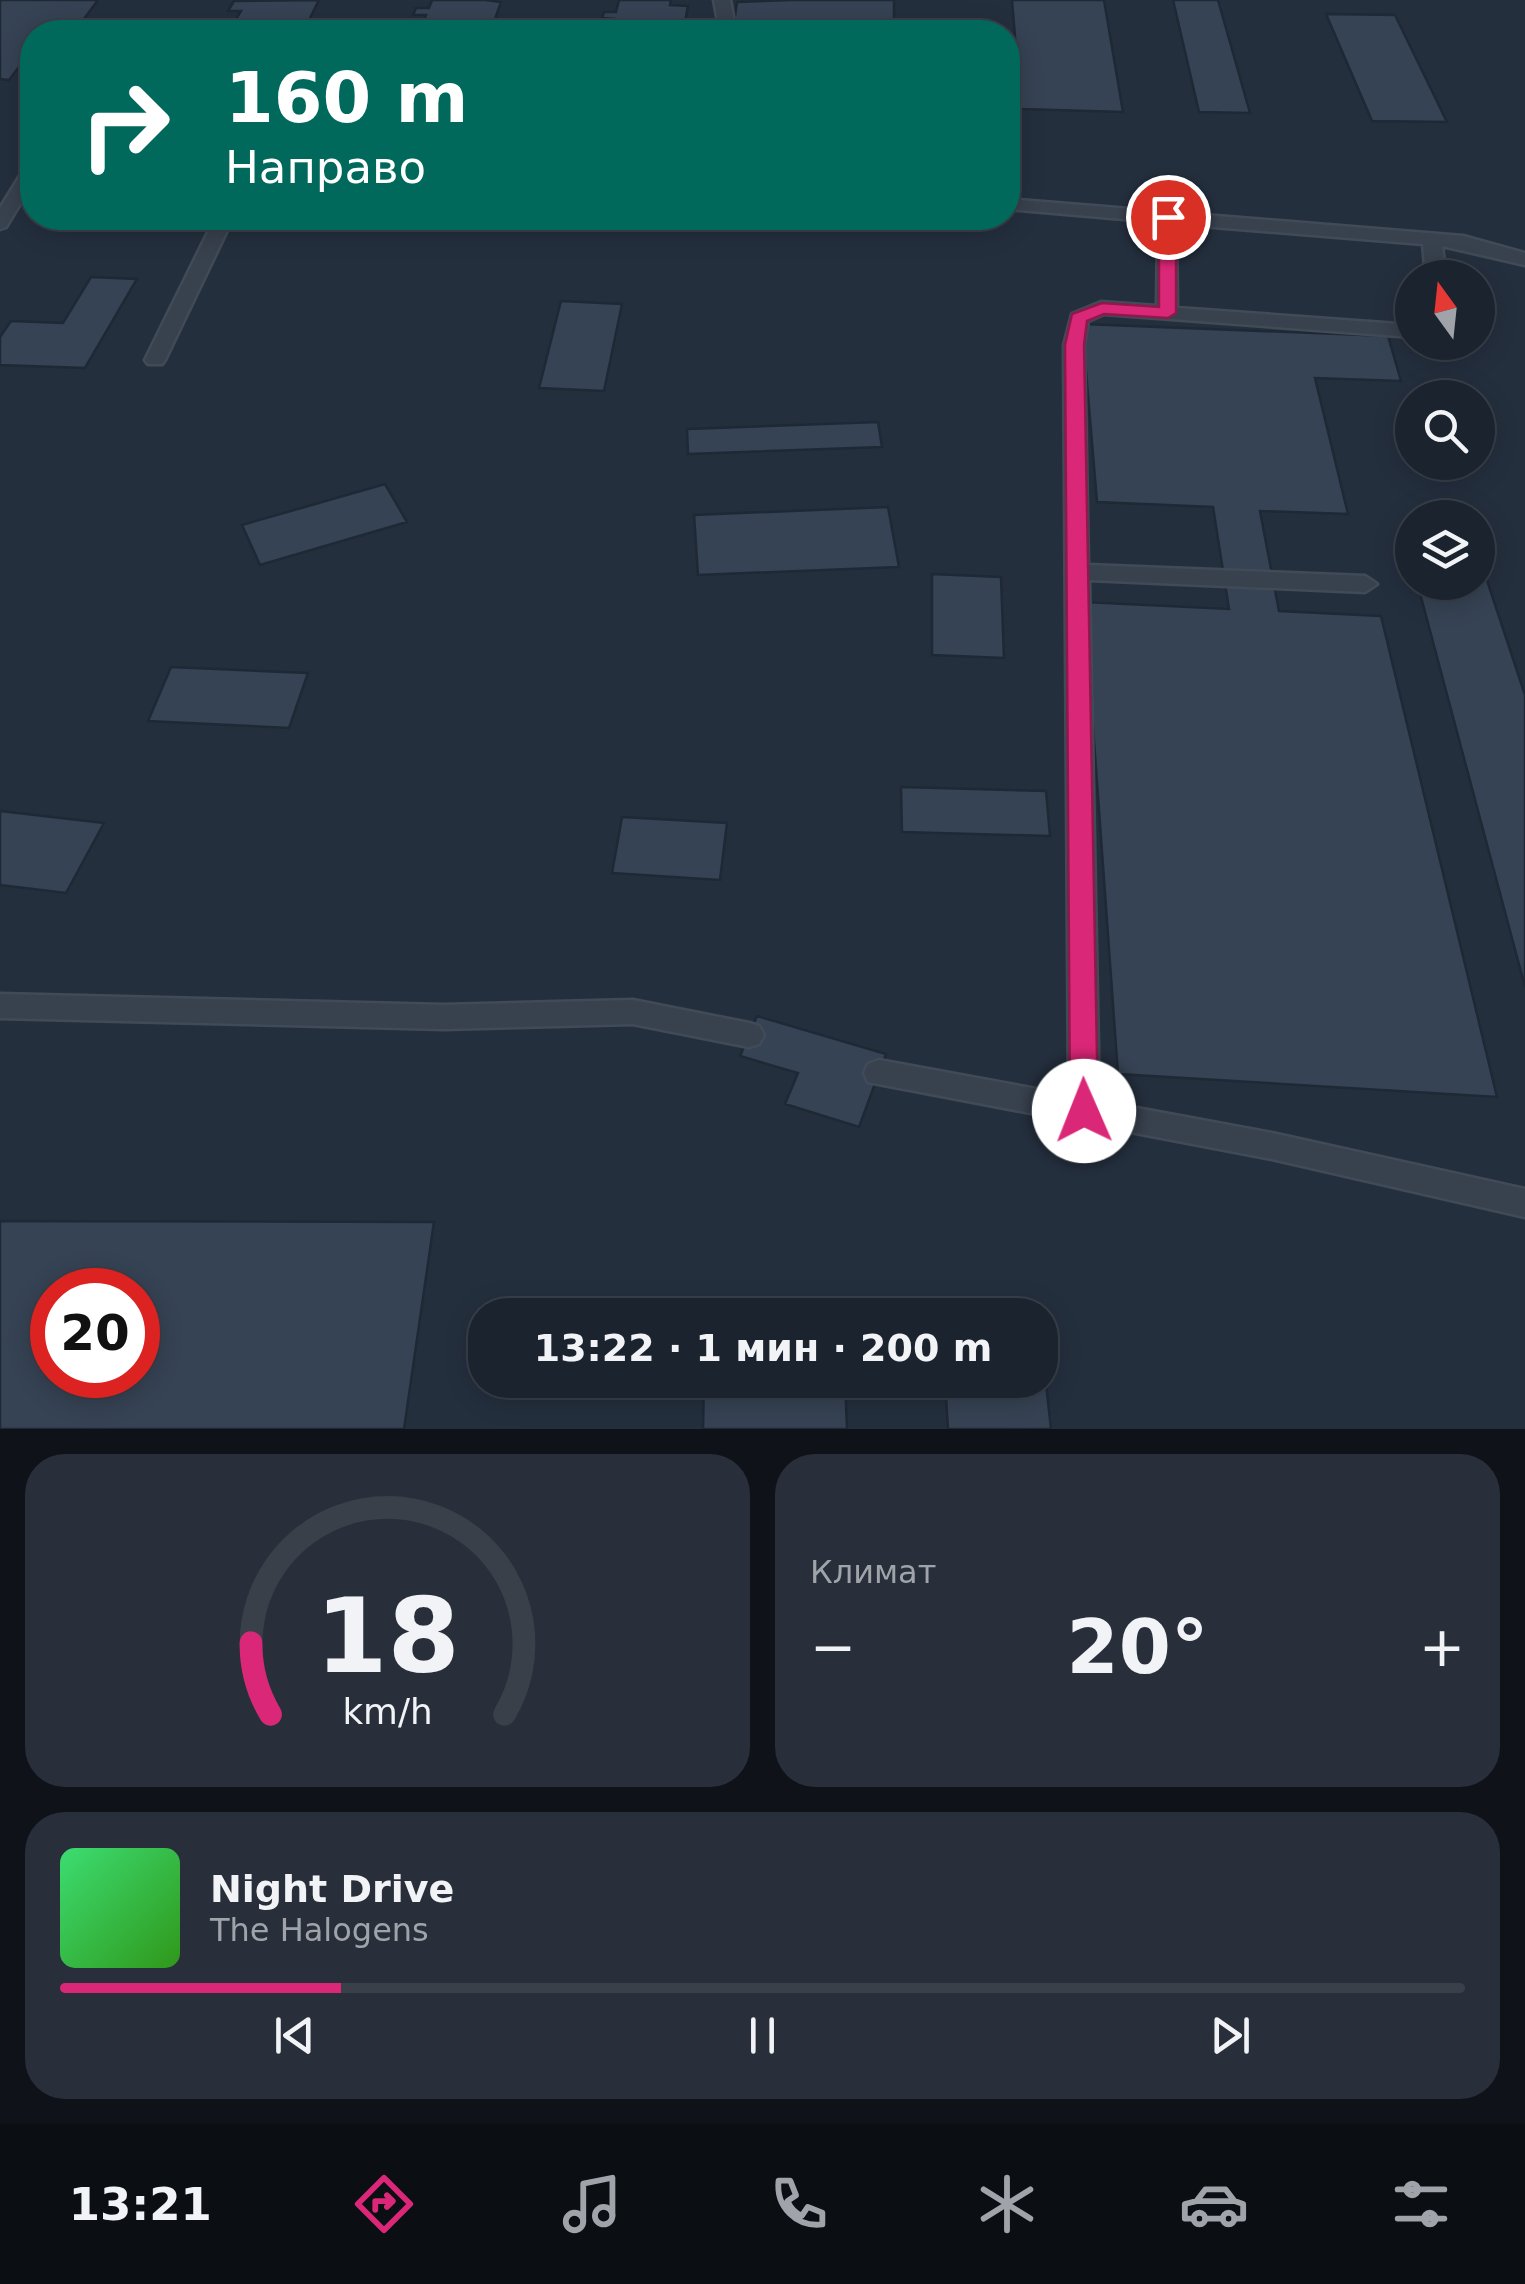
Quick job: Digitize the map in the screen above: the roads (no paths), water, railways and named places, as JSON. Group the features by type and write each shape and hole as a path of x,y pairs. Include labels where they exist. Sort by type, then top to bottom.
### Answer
{"lane":[{"path":"0,223 20,193"},
{"path":"1020,205 1462,242 1525,259"},
{"path":"1168,217 1168,313"},
{"path":"155,360 218,230"},
{"path":"1432,240 1434,260"},
{"path":"1084,1111 1074,345 1079,318 1102,308 1395,330"},
{"path":"1077,572 1364,584"},
{"path":"0,1006 444,1017 632,1012 749,1035"},
{"path":"879,1073 1272,1146 1525,1203"}]}
